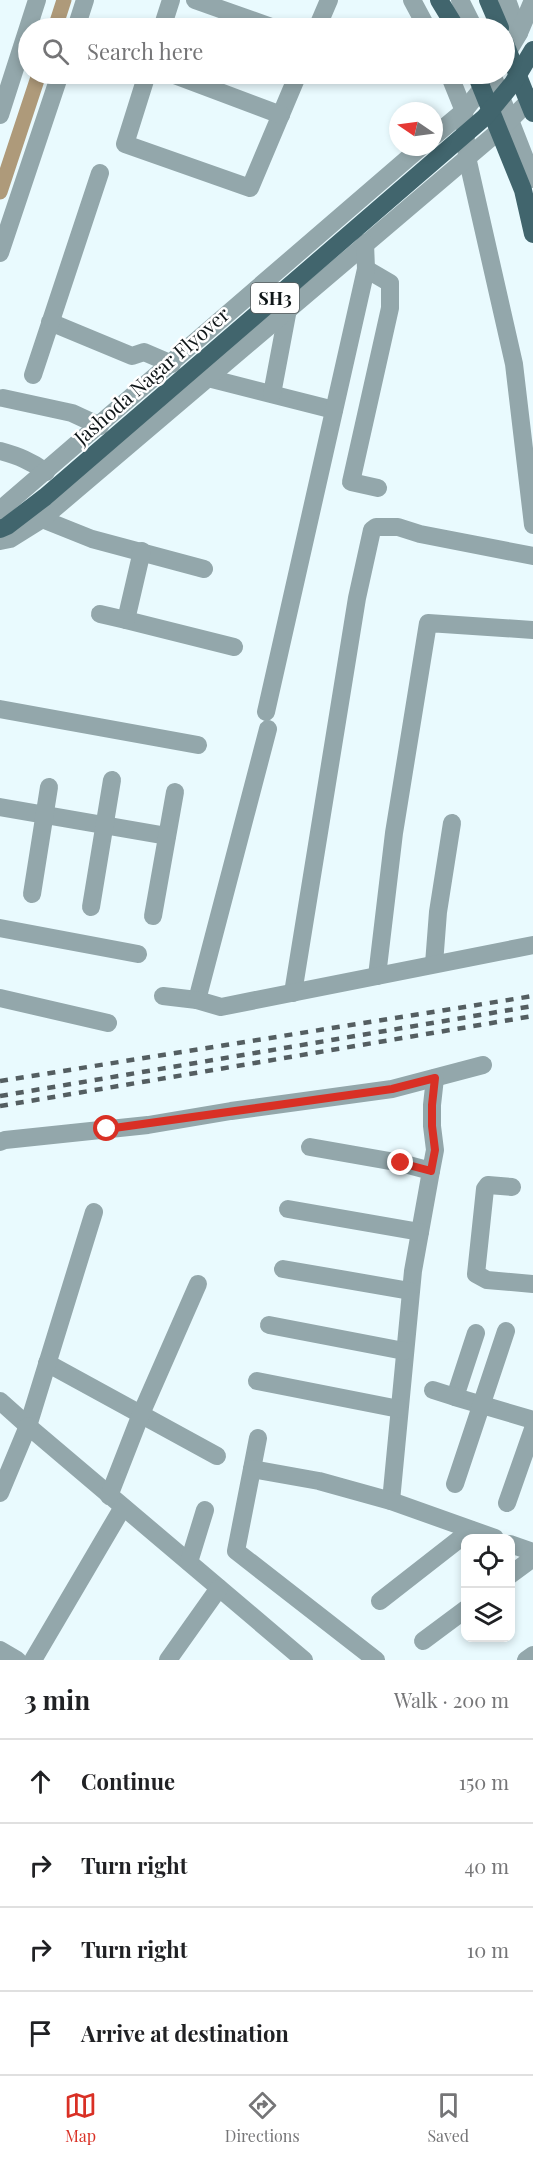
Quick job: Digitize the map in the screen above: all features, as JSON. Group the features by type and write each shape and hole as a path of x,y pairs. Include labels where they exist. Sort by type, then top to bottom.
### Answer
{"main road":[{"path":"439,0 450,18"},
{"path":"488,0 496,18"},
{"name":"Jashoda Nagar Flyover","path":"515,80 533,50"},
{"path":"515,83 520,113 523,190 533,234"},
{"path":"496,84 520,113"},
{"name":"Jashoda Nagar Flyover","path":"0,529 45,497 485,117 512,84"}],"street":[{"path":"30,18 36,0"},
{"path":"79,18 85,0"},
{"path":"165,18 171,0"},
{"path":"195,0 246,18"},
{"path":"321,18 329,0"},
{"path":"412,0 421,18"},
{"path":"460,0 469,18"},
{"path":"471,0 479,18"},
{"path":"507,0 508,18"},
{"path":"515,34 533,0"},
{"path":"0,115 18,58"},
{"path":"0,253 57,84"},
{"path":"144,84 124,144 250,188 294,84"},
{"path":"199,84 281,115"},
{"path":"453,84 464,111 467,157 514,364 533,525"},
{"path":"443,128 464,111 484,84"},
{"path":"496,84 520,113 533,154"},
{"path":"197,1000 267,721 366,269 365,243 520,113"},
{"path":"520,113 533,179"},
{"name":"SH3","path":"0,510 412,156"},
{"path":"33,375 100,173"},
{"name":"SH3","path":"0,541 10,539 42,519 365,243"},
{"path":"366,269 390,283 390,309 351,482 378,488"},
{"path":"272,394 288,309"},
{"path":"50,322 132,356 144,352 172,364"},
{"path":"208,378 334,410"},
{"path":"3,398 72,413 100,426"},
{"path":"0,452 23,458 46,472"},
{"path":"42,519 92,538 204,569"},
{"path":"293,993 357,598 372,530 376,527 398,527 420,534 533,556"},
{"path":"126,620 142,552"},
{"path":"100,614 234,647"},
{"path":"377,976 394,833 428,622 533,630"},
{"path":"0,709 198,745"},
{"path":"91,907 112,780"},
{"path":"32,894 49,787"},
{"path":"153,916 175,792"},
{"path":"0,807 167,836"},
{"path":"434,964 438,912 452,823"},
{"path":"0,928 138,954"},
{"path":"163,996 197,1000 221,1007 533,945"},
{"path":"0,998 108,1023"},
{"path":"0,1142 148,1125 392,1089 483,1065"},
{"path":"391,1501 410,1292 435,1150 432,1105 435,1078"},
{"path":"310,1147 401,1163 431,1171"},
{"path":"512,1187 488,1185 485,1189 476,1274 487,1280 533,1284"},
{"path":"288,1209 420,1232"},
{"path":"0,1493 28,1426 94,1212"},
{"path":"283,1269 410,1292"},
{"path":"33,1660 116,1502 141,1414 198,1284"},
{"path":"269,1324 404,1351"},
{"path":"455,1484 506,1331"},
{"path":"455,1397 476,1333"},
{"path":"47,1363 217,1456"},
{"path":"257,1381 399,1409"},
{"path":"433,1390 533,1420"},
{"path":"0,1401 304,1660"},
{"path":"507,1503 533,1429"},
{"path":"258,1438 236,1551 376,1660"},
{"path":"252,1469 319,1481 391,1501 482,1534"},
{"path":"189,1562 206,1510"},
{"path":"380,1601 471,1530"},
{"path":"515,1546 533,1552"},
{"path":"515,1571 533,1557"},
{"path":"168,1660 219,1588"},
{"path":"423,1641 461,1612"},
{"path":"0,1650 17,1660"},
{"path":"526,1660 533,1655"}],"waterway":[{"path":"58,18 64,0"},
{"path":"0,192 36,84"}],"railway":[{"path":"0,1081 533,996"},
{"path":"0,1096 533,1006"},
{"path":"0,1106 533,1016"}],"route":[{"path":"107,1129 392,1089 435,1078 432,1105 435,1150 431,1171 401,1163"}]}
